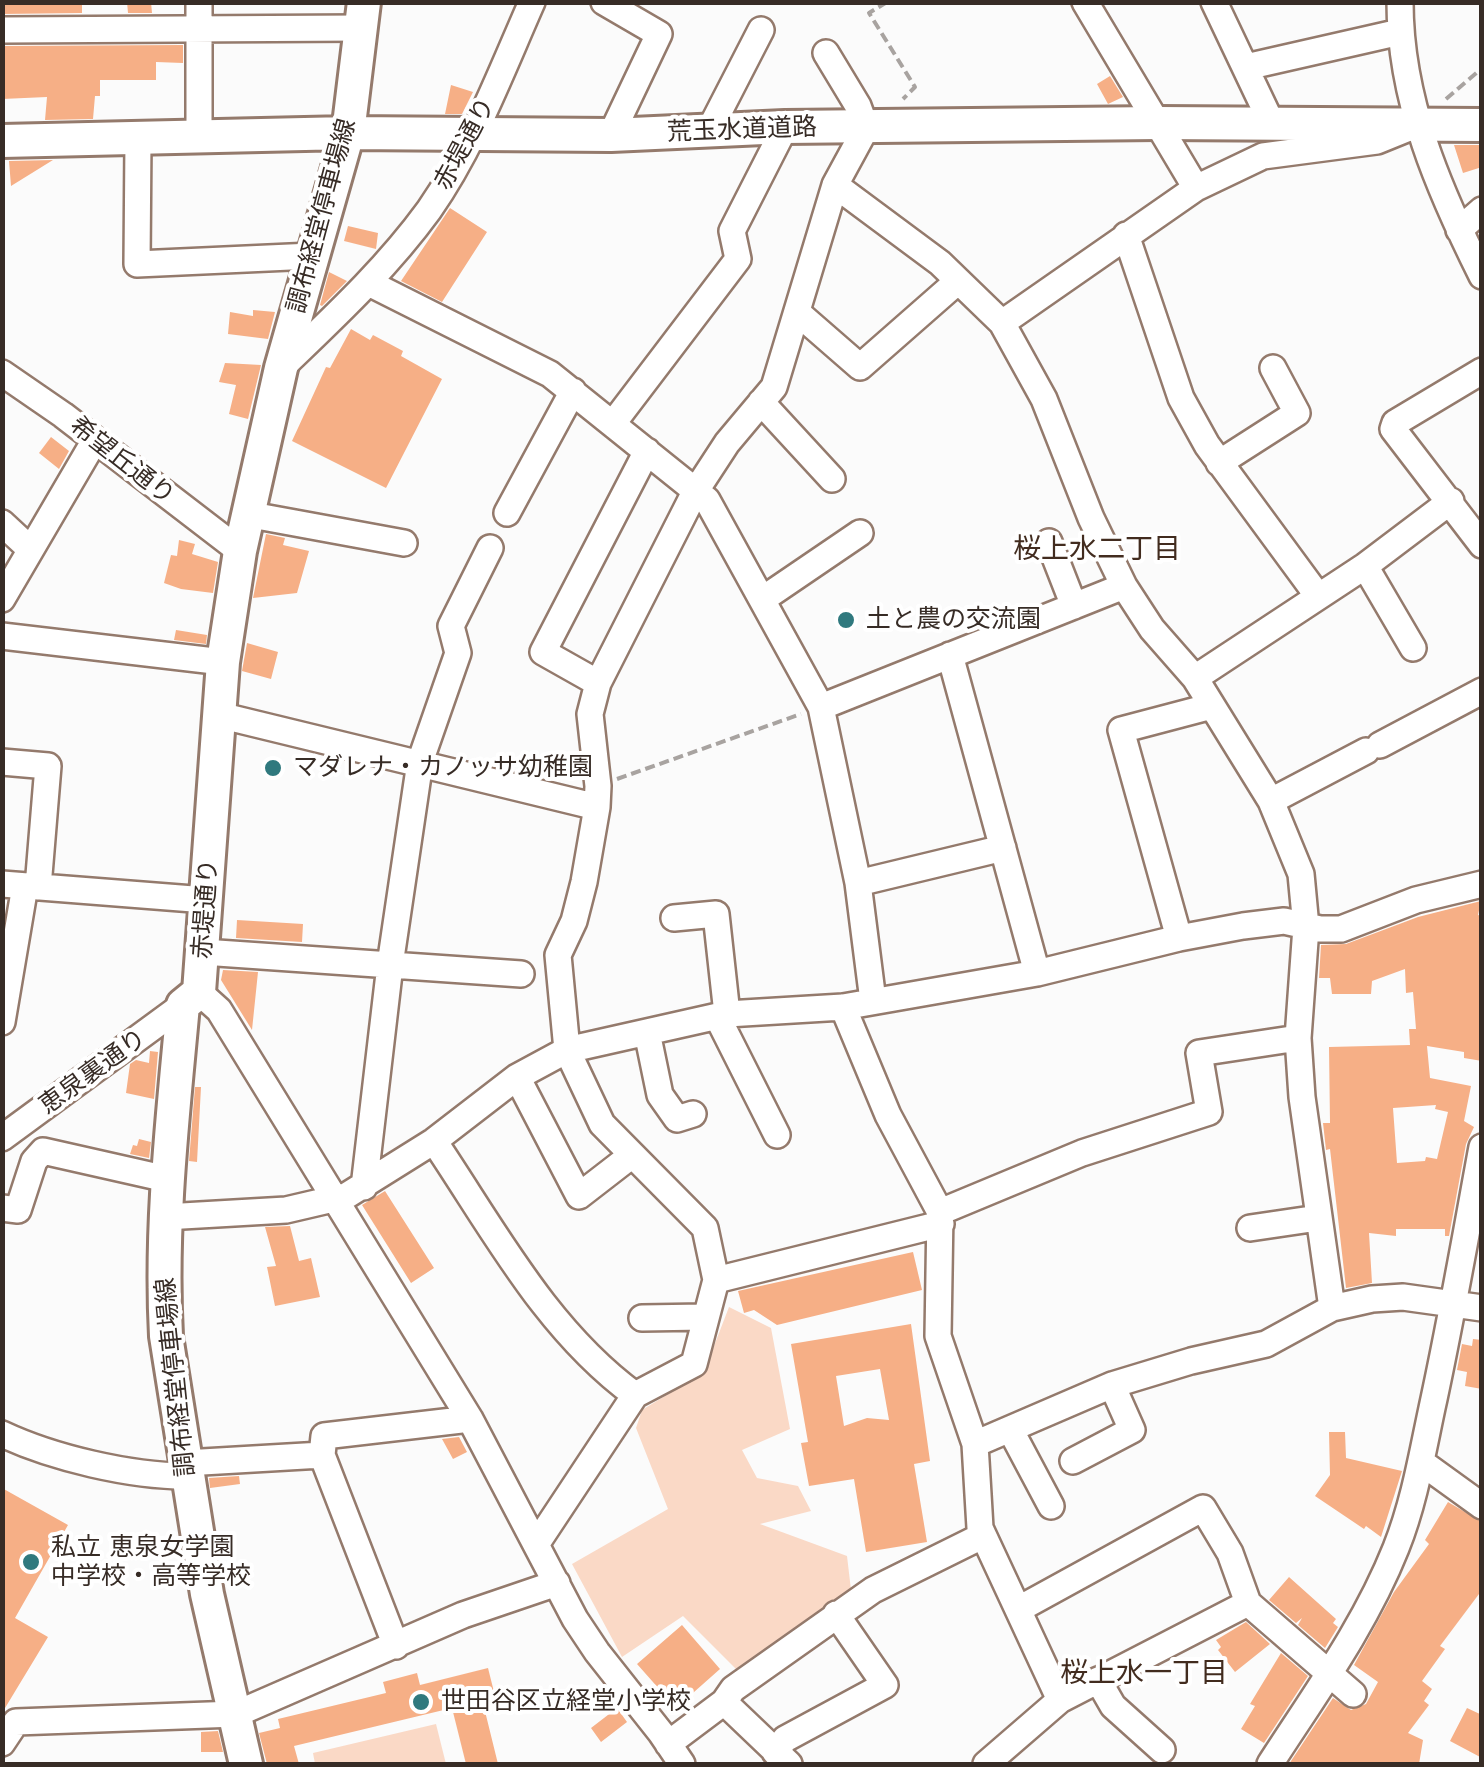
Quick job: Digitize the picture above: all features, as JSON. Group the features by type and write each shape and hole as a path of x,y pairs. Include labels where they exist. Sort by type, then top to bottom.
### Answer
{"main road":[{"name":"調布経堂停車場線","path":"281,368 348,133 363,15"},
{"name":"荒玉水道道路","path":"2,141 348,133 611,135 785,127 1482,125"},
{"name":"赤堤通り","path":"191,999 203,952 224,662 246,514 281,368"},
{"name":"調布経堂停車場線","path":"191,999 167,1179 166,1336 207,1594 246,1764"}],"street":[{"name":"赤堤通り","path":"281,368 369,283 429,209 473,135 532,2"},
{"path":"604,2 659,34 611,135"},
{"path":"1085,2 1196,188"},
{"path":"1214,2 1272,124"},
{"path":"1400,2 1400,32 1416,126 1458,230 1482,276"},
{"path":"2,30 199,16 363,15"},
{"path":"199,16 199,138"},
{"path":"709,131 761,30"},
{"path":"1246,67 1400,32"},
{"path":"537,1543 634,1395 694,1364 716,1280 705,1228 602,1124 567,1050 558,955 574,921 584,882 598,796 590,714 598,683 695,492 727,443 774,386 834,185 870,128 826,53"},
{"path":"1002,323 1196,188 1263,156 1378,141 1416,126"},
{"path":"614,422 738,259 732,231 785,127"},
{"path":"138,139 136,264 312,256"},
{"path":"834,185 940,263 1002,323 1044,399 1091,518 1124,586 1152,629 1195,678 1271,801 1300,874 1306,927 1298,1038 1302,1098 1332,1308"},
{"path":"1458,230 1482,210"},
{"path":"1126,236 1181,398 1220,463 1318,596"},
{"path":"798,313 860,367 958,280"},
{"path":"369,283 550,374 707,500 822,707 858,883 873,1002"},
{"path":"1220,463 1297,413 1273,368"},
{"path":"1482,371 1395,424 1393,429 1482,545"},
{"name":"希望丘通り","path":"2,373 240,550"},
{"path":"508,513 573,391"},
{"path":"761,402 832,479"},
{"path":"2,599 95,440"},
{"path":"598,683 543,652 647,451"},
{"path":"1195,678 1365,566 1450,501"},
{"path":"246,514 404,544"},
{"path":"2,523 30,550"},
{"path":"763,599 860,533"},
{"path":"1049,542 1074,606"},
{"path":"364,1187 390,965 420,762 458,653 450,626 490,548"},
{"path":"1365,566 1413,648"},
{"path":"822,707 1124,586"},
{"path":"2,636 224,662"},
{"path":"950,655 1037,973"},
{"path":"1271,801 1482,691"},
{"path":"1179,938 1121,730 1212,706"},
{"path":"219,715 420,762 598,796"},
{"path":"2,762 48,766 22,886 2,1022"},
{"path":"858,883 1003,848"},
{"path":"165,1217 286,1210 334,1201 364,1187 434,1141 517,1077 567,1050 722,1015 843,1007 1037,973 1179,938 1284,921 1341,930 1416,900 1482,884"},
{"path":"22,886 206,900"},
{"path":"674,918 716,914 722,1015 778,1136"},
{"path":"203,952 521,974"},
{"name":"赤堤通り","path":"191,999 219,1010 470,1419 597,1652 675,1754"},
{"name":"恵泉裏通り","path":"2,1138 191,999"},
{"path":"843,1007 888,1114 940,1218 938,1336 975,1444 976,1501 982,1536 1060,1700"},
{"path":"647,1032 660,1096 677,1119 692,1114"},
{"path":"716,1280 940,1218 1082,1153 1209,1112 1198,1052 1298,1038"},
{"path":"517,1077 579,1196 632,1155"},
{"path":"434,1141 554,1320 599,1368 634,1395"},
{"path":"1270,1764 1366,1612 1395,1550 1421,1462 1455,1304 1482,1146"},
{"path":"2,1208 18,1210 34,1161 43,1151 167,1179"},
{"path":"1250,1228 1318,1218"},
{"path":"975,1444 1112,1386 1266,1344 1332,1308 1403,1297 1482,1308"},
{"path":"642,1318 704,1318"},
{"path":"1073,1462 1132,1430 1112,1386"},
{"path":"396,1646 322,1455 324,1436 470,1419"},
{"path":"1010,1429 1050,1506"},
{"path":"2,1434 26,1445 97,1464 186,1469 322,1455"},
{"path":"1421,1462 1482,1506"},
{"path":"1019,1609 1203,1508 1230,1554 1248,1603 1353,1694"},
{"path":"675,1754 733,1689 836,1614 874,1590 982,1536"},
{"path":"2,1743 16,1722 236,1714 463,1615 557,1583"},
{"path":"986,1764 1060,1700 1248,1603"},
{"path":"782,1758 785,1739 885,1685 836,1614"},
{"path":"1098,1680 1113,1706 1162,1750"},
{"path":"724,1702 782,1758"}],"path":[{"path":"870,128 915,87 869,13 888,2"},
{"path":"598,796 822,707"}],"shaded area":[{"path":"729,1307 771,1328 790,1429 742,1450 757,1478 798,1486 811,1511 760,1524 847,1556 851,1590 737,1670 683,1616 622,1657 572,1564 668,1509 636,1428 642,1410 704,1372"},
{"path":"436,1724 446,1764 315,1764 313,1753"}],"building":[{"path":"2,2 82,2 82,13 2,14"},
{"path":"127,2 151,2 152,13 128,13"},
{"path":"183,45 183,63 156,62 156,80 100,80 93,119 45,120 47,97 2,99 2,46"},
{"path":"1110,76 1123,97 1108,104 1097,84"},
{"path":"451,85 473,92 462,114 445,114"},
{"path":"1454,145 1479,145 1482,167 1463,173"},
{"path":"53,160 11,186 9,161"},
{"path":"450,208 487,232 442,302 401,281"},
{"path":"348,226 378,233 376,249 344,241"},
{"path":"329,272 347,281 322,306 320,305"},
{"path":"253,310 275,312 268,339 228,334 230,312 253,316"},
{"path":"351,329 370,340 373,335 403,351 401,356 442,379 386,488 292,441 326,367 330,368"},
{"path":"225,363 261,365 248,419 229,414 236,385 219,382"},
{"path":"51,437 69,451 59,469 39,453"},
{"path":"266,534 285,538 283,545 309,551 297,593 253,598"},
{"path":"179,540 195,544 192,554 218,562 213,593 164,583 171,555 177,556"},
{"path":"176,630 207,635 206,644 174,640"},
{"path":"247,643 278,652 271,679 242,671"},
{"path":"1481,901 1478,915 1482,916 1482,1061 1464,1058 1464,1052 1427,1046 1430,1078 1471,1086 1464,1121 1474,1127 1466,1144 1449,1236 1445,1236 1445,1229 1396,1229 1396,1236 1369,1233 1372,1283 1346,1288 1330,1149 1326,1150 1323,1123 1330,1123 1329,1047 1410,1045 1409,1029 1416,1029 1413,992 1406,993 1405,969 1372,981 1371,994 1332,994 1330,978 1319,978 1321,945 1346,944 1418,917","holes":["1436,1105 1435,1109 1448,1112 1437,1159 1426,1157 1425,1161 1397,1163 1393,1108"]},
{"path":"237,920 303,924 302,942 236,938"},
{"path":"223,970 258,972 252,1030 221,980"},
{"path":"150,1051 158,1052 154,1099 126,1093 130,1064 136,1060 149,1063"},
{"path":"195,1087 201,1087 197,1162 189,1161"},
{"path":"139,1139 151,1142 149,1158 130,1154"},
{"path":"385,1191 434,1268 411,1283 362,1205"},
{"path":"290,1226 299,1261 311,1258 320,1297 275,1306 267,1267 276,1266 265,1227"},
{"path":"913,1252 922,1290 777,1325 754,1310 744,1313 738,1291"},
{"path":"911,1324 930,1461 914,1464 927,1542 866,1552 854,1479 809,1486 801,1443 808,1442 791,1344","holes":["880,1369 889,1420 867,1418 844,1426 836,1376"]},
{"path":"1473,1339 1482,1340 1482,1389 1465,1386 1467,1372 1457,1370 1462,1344 1472,1346"},
{"path":"1329,1432 1345,1432 1346,1458 1402,1471 1381,1537 1315,1496 1330,1475"},
{"path":"459,1437 467,1452 453,1459 442,1439"},
{"path":"239,1476 240,1484 210,1488 209,1478"},
{"path":"2,1488 68,1525 15,1618 48,1637 2,1713"},
{"path":"1448,1502 1482,1522 1482,1590 1440,1646 1445,1649 1422,1681 1432,1689 1424,1701 1429,1705 1408,1733 1423,1740 1419,1764 1289,1764 1333,1698 1351,1710 1366,1704 1378,1682 1354,1665 1394,1592 1429,1544 1425,1540"},
{"path":"1289,1577 1336,1619 1333,1623 1338,1627 1325,1648 1298,1625 1302,1618 1296,1623 1269,1600"},
{"path":"1246,1622 1270,1644 1235,1672 1218,1650 1221,1647 1216,1640"},
{"path":"682,1625 720,1669 676,1708 637,1664"},
{"path":"1281,1653 1308,1676 1264,1743 1241,1729 1255,1706 1250,1704"},
{"path":"488,1668 495,1696 482,1699 498,1764 466,1764 452,1708 294,1746 299,1764 267,1764 259,1733 280,1728 278,1719 386,1693 383,1682 417,1673 420,1685"},
{"path":"617,1708 627,1722 601,1742 591,1728"},
{"path":"1467,1708 1482,1715 1482,1758 1450,1741"},
{"path":"218,1731 223,1752 201,1752 201,1732"}],"place":[{"name":"土と農の交流園","path":"846,620"},
{"name":"マダレナ・カノッサ幼稚園","path":"273,768"},
{"name":"私立 恵泉女学園 中学校・高等学校","path":"31,1562"},
{"name":"世田谷区立経堂小学校","path":"421,1702"}],"district":[{"name":"桜上水二丁目","path":"1097,550"},
{"name":"桜上水一丁目","path":"1144,1674"}]}
